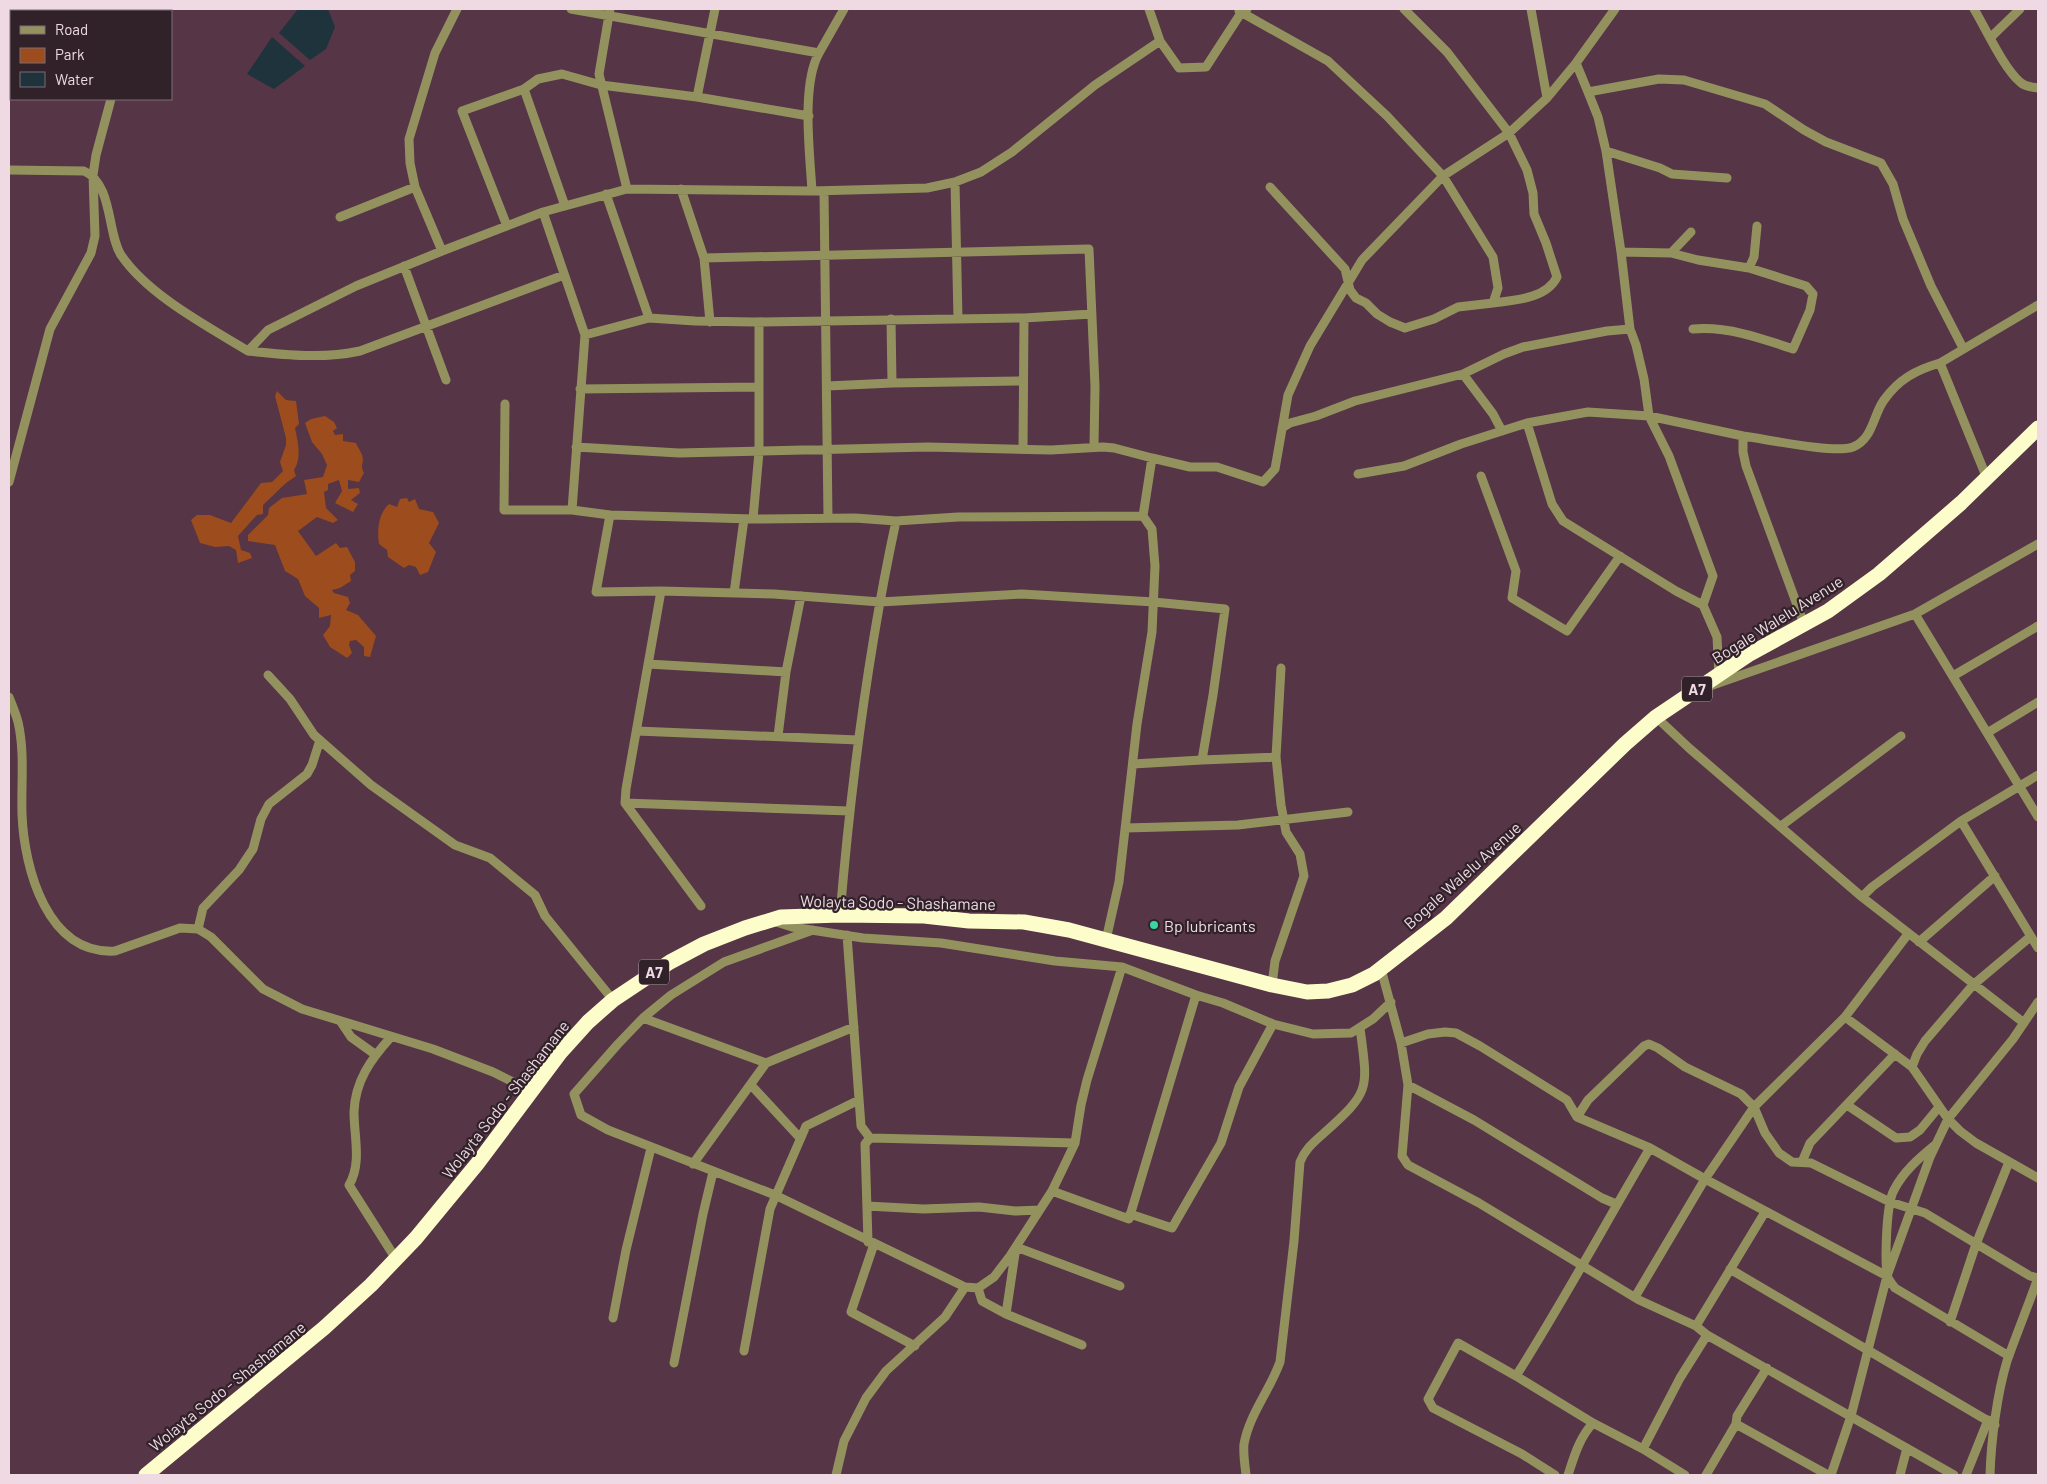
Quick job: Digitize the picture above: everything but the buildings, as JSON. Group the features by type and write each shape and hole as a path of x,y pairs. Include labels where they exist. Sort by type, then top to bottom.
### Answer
{"highway":[{"name":"Bogale Walelu Avenue","path":"1378,971 1446,918 1624,744 1656,717 1748,655 1828,611 1880,574 1947,515 2038,428"},
{"name":"Wolayta Sodo - Shashamane","path":"146,1475 324,1328 371,1285 416,1238 477,1164 560,1053 588,1022 613,1000 641,980 704,944 781,917 840,915 924,916 969,921 1024,922 1069,930 1272,985 1308,992 1328,992 1352,985 1378,971"}],"street":[{"path":"442,251 415,187 410,163 409,139 435,53 458,9"},
{"path":"571,9 610,12 819,54"},
{"path":"697,97 715,9"},
{"path":"812,191 809,116 810,89 816,59 844,9"},
{"path":"1148,9 1160,41 1179,68 1206,67 1242,10 1328,61 1387,116 1444,176 1493,257 1498,288 1493,303"},
{"path":"1270,187 1345,270 1350,290 1356,298 1366,303 1377,314 1390,322 1405,328 1434,319 1458,307 1524,298 1538,294 1552,286 1557,277 1534,214 1533,193 1527,170 1509,133 1447,52 1404,9"},
{"path":"1531,9 1547,98"},
{"path":"576,447 679,453 928,447 1114,448 1190,466 1217,467 1263,482 1275,469 1288,394 1310,346 1362,260 1444,176 1509,133 1547,98 1576,63 1615,9"},
{"path":"1974,9 2011,72 2021,83 2028,87 2038,88"},
{"path":"1990,38 2020,9"},
{"path":"610,12 600,65 601,85 627,189"},
{"path":"248,352 268,330 356,286 543,212 606,194 627,189 824,191 927,188 956,182 981,172 1012,152 1095,85 1160,41"},
{"path":"1576,63 1598,118 1606,151 1630,329 1644,379 1649,416 1669,456 1713,576 1703,604"},
{"path":"507,226 462,111 524,88 538,79 562,74 601,85 697,97 809,116"},
{"path":"1588,92 1659,79 1684,80 1765,104 1826,142 1881,163 1893,184 1903,219 1931,286 1963,348"},
{"path":"524,88 565,206"},
{"path":"9,482 50,329 91,253 95,236 93,175 96,155 111,100"},
{"path":"1606,151 1660,168 1672,174 1727,178"},
{"path":"9,170 84,170 93,175 109,209 120,253 135,272 162,296 248,352 291,356 337,356 360,351 564,274"},
{"path":"956,182 958,319"},
{"path":"340,217 415,187"},
{"path":"681,189 704,258 710,322"},
{"path":"824,191 828,518"},
{"path":"606,194 649,318"},
{"path":"543,212 585,335 572,510"},
{"path":"1749,268 1754,257 1757,226"},
{"path":"1671,253 1691,232"},
{"path":"704,258 1089,249 1095,386 1094,447"},
{"path":"1621,252 1671,253 1698,260 1749,268 1806,286 1813,294 1810,310 1792,349 1766,340 1722,329 1693,328"},
{"path":"404,266 446,380"},
{"path":"1358,474 1404,466 1527,423 1588,412 1649,416 1743,436 1835,450 1854,447 1866,437 1883,401 1900,381 1919,370 1940,363 2038,305"},
{"path":"585,335 649,318 710,322 759,322 1024,318 1092,314"},
{"path":"1023,449 1024,318"},
{"path":"891,319 892,382"},
{"path":"734,593 749,519 759,452 759,322"},
{"path":"1282,428 1290,423 1316,416 1355,401 1463,374 1523,347 1607,331 1630,329"},
{"path":"1940,363 1986,476"},
{"path":"1463,374 1493,414 1502,431"},
{"path":"827,386 892,382 1023,381"},
{"path":"580,390 759,387"},
{"path":"505,404 504,510 572,510 610,515 749,519 828,518 896,521 958,517 1143,516"},
{"path":"1527,423 1552,504 1563,521 1676,591 1703,604 1717,637 1719,674"},
{"path":"1743,436 1743,452 1746,466 1804,624"},
{"path":"1106,940 1118,882 1137,724 1149,657 1155,566 1152,529 1143,516 1152,458"},
{"path":"1481,476 1516,571 1512,598 1567,631 1620,556"},
{"path":"610,515 596,592 734,593 880,602 1022,594 1225,608 1214,695 1202,760"},
{"path":"840,915 849,811 858,740 880,602 896,521"},
{"path":"1691,693 1915,614 2038,544"},
{"path":"661,591 626,789 626,803 701,906"},
{"path":"778,736 786,672 800,596"},
{"path":"1915,614 2038,817"},
{"path":"1953,676 2038,626"},
{"path":"648,664 786,672"},
{"path":"1272,985 1275,961 1304,876 1300,854 1286,832 1276,757 1281,668"},
{"path":"268,675 290,699 314,735 371,785 455,845 490,858 536,895 544,916 613,1000"},
{"path":"9,697 18,722 22,756 22,816 29,867 55,924 79,945 103,952 129,947 180,928 198,929 211,937 264,989 302,1009 391,1038 442,1052 493,1072 531,1091"},
{"path":"1987,733 2038,702"},
{"path":"1656,717 1689,748 1862,897 2024,1023"},
{"path":"637,731 858,740"},
{"path":"1781,826 1901,736"},
{"path":"198,929 203,908 239,870 252,849 261,819 269,804 310,770 320,740"},
{"path":"1133,764 1276,757"},
{"path":"1862,897 1872,887 1961,821 2038,775"},
{"path":"626,803 849,811"},
{"path":"1125,828 1238,825 1348,812"},
{"path":"1961,821 2038,948"},
{"path":"1918,942 1995,876"},
{"path":"770,920 792,927 847,935 941,943 1055,961 1122,967 1196,995 1224,1003 1273,1024 1313,1034 1352,1033 1373,1019 1391,1002"},
{"path":"813,930 724,962 671,995 643,1018 574,1094 581,1115 608,1130 651,1148 775,1195 965,1287 978,1288 994,1277 1052,1191 1075,1143 1085,1088 1122,967"},
{"path":"1634,1297 1705,1179 1754,1107 1845,1017 1908,934"},
{"path":"847,935 861,1126 870,1138"},
{"path":"1912,1067 1925,1041 1973,984 2030,937"},
{"path":"1378,971 1391,1002 1401,1043 1408,1085 1402,1156 1408,1165 1479,1203 1634,1297 1696,1326 1707,1335 1954,1475"},
{"path":"1052,1191 1066,1198 1129,1219 1196,995"},
{"path":"1736,1424 1829,1475 1851,1416 1887,1276 1937,1143 1948,1119 2013,1039 2038,1002"},
{"path":"1845,1017 1912,1067 1948,1119 1976,1143 2038,1178"},
{"path":"643,1018 766,1063"},
{"path":"341,1022 351,1037 376,1055"},
{"path":"1130,1214 1172,1228 1221,1143 1238,1087 1273,1024"},
{"path":"693,1164 766,1063 854,1027"},
{"path":"1246,1475 1244,1445 1250,1426 1274,1379 1280,1362 1294,1241 1300,1162 1304,1151 1357,1102 1364,1089 1366,1074 1360,1028"},
{"path":"1401,1043 1428,1034 1456,1033 1567,1100 1577,1116 1650,1148 1765,1212 1887,1276 1895,1288 2010,1356"},
{"path":"391,1038 376,1055 361,1077 354,1112 357,1143 353,1178 349,1185 396,1259"},
{"path":"1577,1116 1588,1100 1644,1046 1649,1044 1685,1067 1741,1094 1754,1107 1765,1133 1779,1153 1792,1162 1811,1163 1890,1202 1925,1213 2030,1276 2038,1278 2010,1356 1991,1422 1966,1475"},
{"path":"1802,1162 1810,1143 1895,1054"},
{"path":"751,1085 800,1138"},
{"path":"1408,1085 1474,1120 1602,1198 1616,1204"},
{"path":"744,1351 770,1209 800,1138 806,1126 859,1100"},
{"path":"1847,1105 1896,1138 1910,1137 1920,1130 1939,1107"},
{"path":"870,1138 1075,1143"},
{"path":"870,1138 865,1144 867,1206 871,1243 851,1312 915,1346"},
{"path":"1887,1276 1892,1193 1900,1180 1921,1156 1937,1143"},
{"path":"613,1318 626,1250 651,1148"},
{"path":"1516,1376 1545,1331 1616,1204 1650,1148"},
{"path":"1950,1322 1976,1244 2009,1162"},
{"path":"674,1364 713,1172"},
{"path":"867,1206 923,1209 979,1207 1015,1211 1039,1210"},
{"path":"1696,1326 1765,1212"},
{"path":"1016,1247 1120,1286"},
{"path":"1006,1314 1016,1247"},
{"path":"1730,1269 1991,1422"},
{"path":"836,1475 844,1441 866,1398 886,1371 944,1317 965,1287"},
{"path":"978,1288 982,1301 1006,1314 1082,1345"},
{"path":"1643,1449 1680,1378 1707,1335"},
{"path":"1555,1475 1522,1454 1433,1408 1428,1399 1458,1343 1685,1475"},
{"path":"1706,1475 1736,1424 1737,1416 1767,1368"},
{"path":"1990,1475 1991,1422"},
{"path":"1568,1475 1576,1450 1586,1431 1593,1423"},
{"path":"1900,1475 1907,1448"}],"green space":[{"path":"277,391 286,400 296,401 299,424 295,428 299,450 294,470 296,476 263,505 263,514 257,515 238,536 241,550 250,553 252,558 238,563 236,550 229,546 215,547 200,543 191,520 197,515 210,515 231,523 261,483 272,482 283,471 280,462 286,445 286,438 275,396"},
{"path":"325,416 334,422 337,428 333,431 335,435 343,434 343,441 356,443 362,456 364,473 359,482 348,480 348,489 359,488 360,493 351,500 358,504 353,512 335,503 342,491 339,480 328,484 328,490 324,492 326,508 338,520 333,523 317,517 298,531 316,556 336,543 340,548 347,547 355,562 355,571 350,575 351,581 340,588 332,590 334,593 348,597 350,603 346,610 358,615 376,636 370,657 364,656 364,647 356,640 350,641 349,645 352,653 347,658 330,647 323,635 330,626 331,615 319,618 319,608 305,596 298,579 285,571 275,545 248,541 248,535 268,515 269,508 282,498 307,494 304,480 323,477 327,465 322,454 312,442 305,423 311,419"},
{"path":"407,498 409,502 415,499 419,509 433,512 439,523 429,543 436,552 428,572 420,575 416,567 409,565 404,568 388,557 387,550 379,544 378,528 385,508 389,504 397,507 400,499"}],"water":[{"path":"298,9 328,9 335,27 326,49 310,60 279,33"},
{"path":"272,37 305,66 274,89 247,74"}],"place":[{"name":"Bp lubricants","path":"1154,925"}]}
